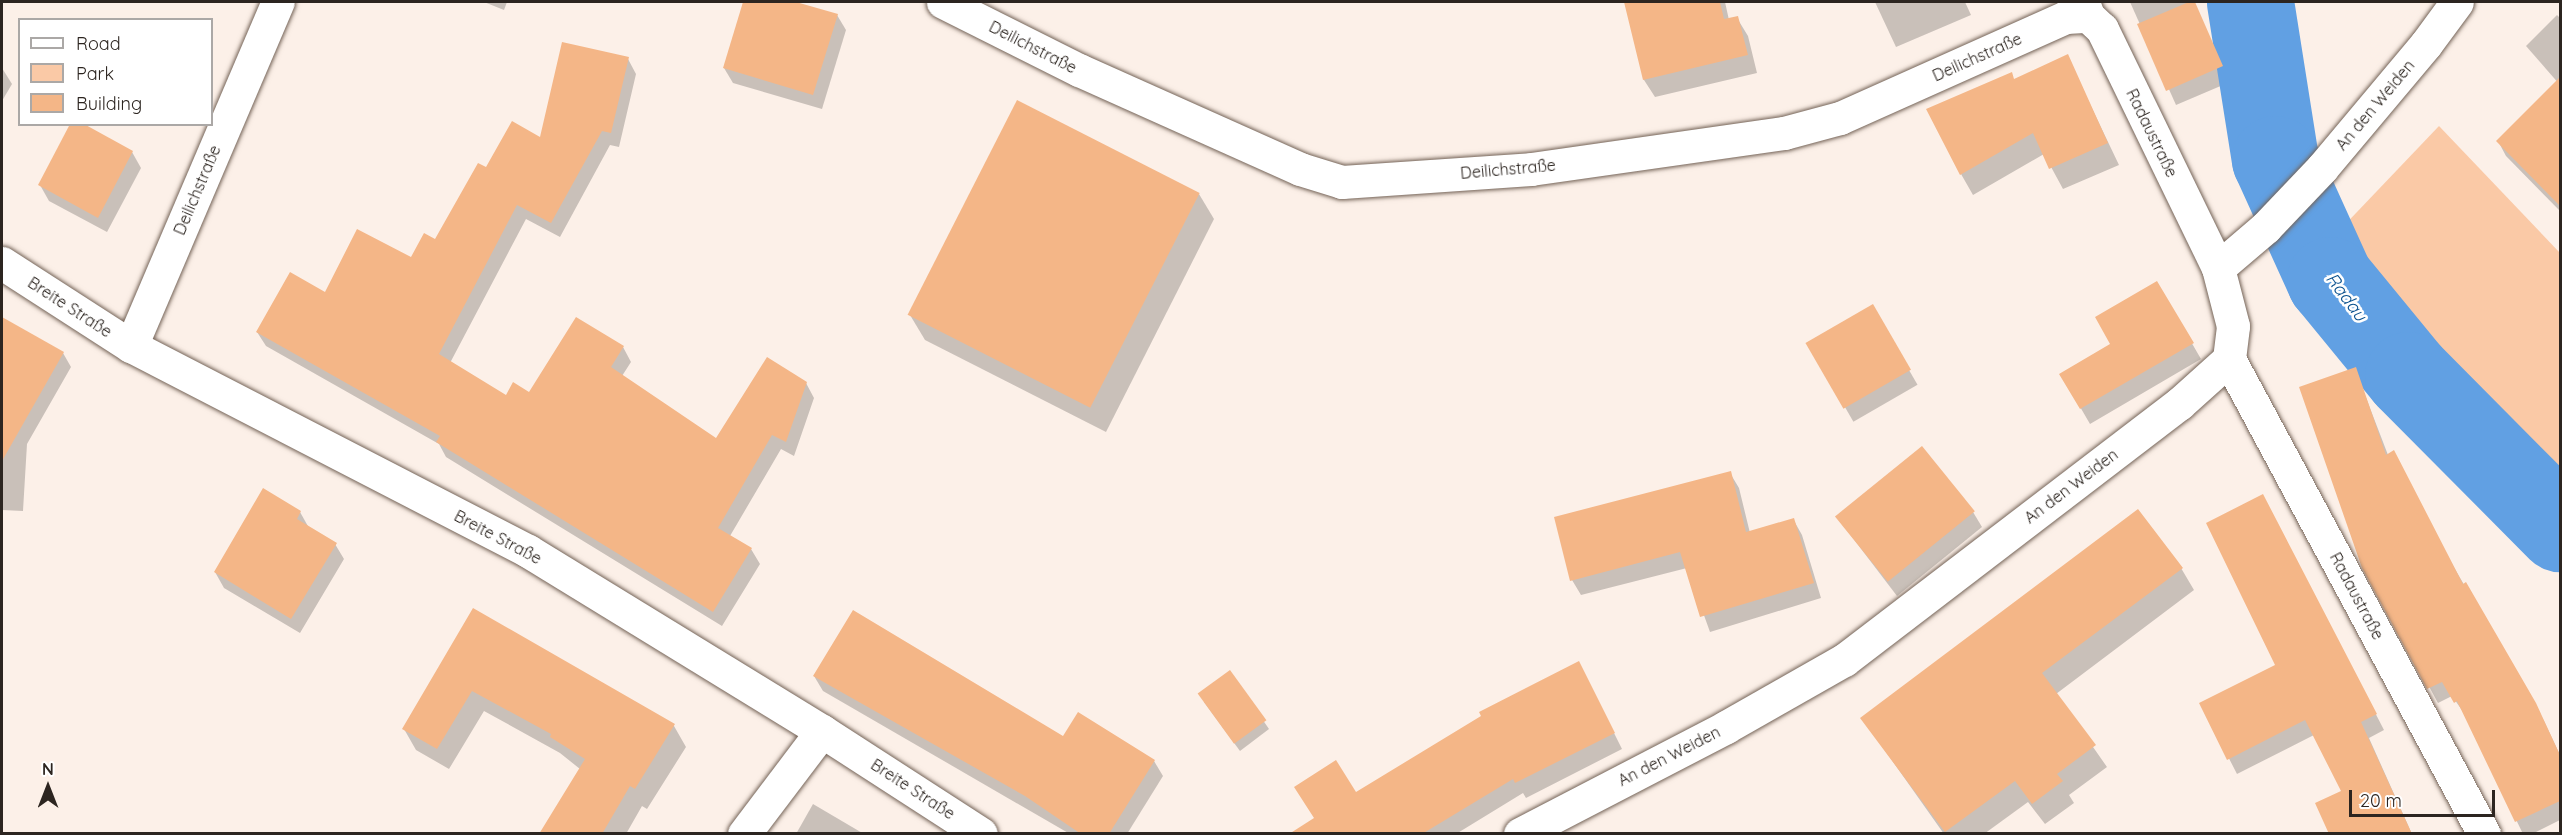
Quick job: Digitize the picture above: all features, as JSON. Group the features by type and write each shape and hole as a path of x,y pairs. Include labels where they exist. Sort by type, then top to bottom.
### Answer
{"street":[{"name":"Deilichstraße","path":"131,346 278,2"},
{"name":"Deilichstraße","path":"943,2 1090,75 1300,169 1342,182 1532,169 1784,134 1840,118 2085,9"},
{"name":"An den Weiden","path":"2218,268 2266,227 2322,168 2426,44 2457,2"},
{"name":"Radaustraße","path":"2085,9 2102,29 2218,268"},
{"name":"Breite Straße","path":"2,263 131,346 528,551 822,731 981,834"},
{"path":"2218,268 2233,326 2229,359"},
{"name":"Radaustraße","path":"2229,359 2484,834"},
{"name":"An den Weiden","path":"1520,834 1726,727 1844,660 2179,404 2229,359"},
{"path":"744,834 822,731"}],"green space":[{"path":"2439,126 2560,253 2560,497 2429,363 2336,234"}],"building":[{"path":"743,2 796,2 838,14 813,95 723,68"},
{"path":"1624,2 1720,2 1724,19 1738,16 1748,55 1643,80"},
{"path":"2189,2 2195,2 2223,66 2166,91 2137,24"},
{"path":"562,42 629,57 611,133 602,131 551,223 517,205 439,354 506,395 513,382 529,392 576,317 624,346 611,367 716,438 767,357 807,382 786,442 772,435 718,528 752,548 713,612 436,442 440,436 256,332 290,272 325,292 357,229 411,257 424,233 435,239 478,163 486,167 512,121 540,137"},
{"path":"2068,54 2108,143 2049,169 2033,133 1960,175 1926,109 2012,72 2014,79"},
{"path":"2560,77 2560,206 2496,141"},
{"path":"1017,100 1200,193 1090,408 908,315"},
{"path":"69,126 88,126 133,151 98,218 38,185"},
{"path":"2157,281 2194,343 2080,409 2059,374 2110,344 2095,317"},
{"path":"1873,304 1911,370 1843,409 1805,343"},
{"path":"2,317 64,352 2,461"},
{"path":"2356,367 2386,455 2394,450 2463,584 2466,582 2536,703 2560,755 2560,801 2515,822 2457,701 2454,703 2442,682 2427,689 2362,568 2299,387"},
{"path":"1922,446 1975,511 1888,582 1835,516"},
{"path":"1731,471 1746,532 1794,518 1814,583 1700,617 1680,552 1570,581 1554,517"},
{"path":"263,488 301,511 297,519 337,543 291,619 214,572"},
{"path":"2263,494 2377,714 2361,722 2412,834 2329,834 2315,803 2341,791 2305,720 2227,760 2199,703 2275,665 2206,523"},
{"path":"2138,509 2183,568 2042,673 2096,745 2057,774 2063,781 2032,804 2015,781 1945,832 1860,718"},
{"path":"473,608 675,724 635,789 630,786 602,834 539,834 585,759 550,737 551,734 472,691 437,749 402,729"},
{"path":"853,610 1063,736 1078,712 1155,760 1109,834 1081,834 1025,796 813,676"},
{"path":"1579,661 1615,733 1515,783 1513,779 1422,834 1289,834 1314,818 1294,787 1336,760 1356,792 1481,716 1479,712"},
{"path":"1230,670 1266,720 1234,744 1198,694"}],"waterway":[{"name":"Radau","path":"2250,2 2275,159 2330,280 2408,375 2560,528"}]}
